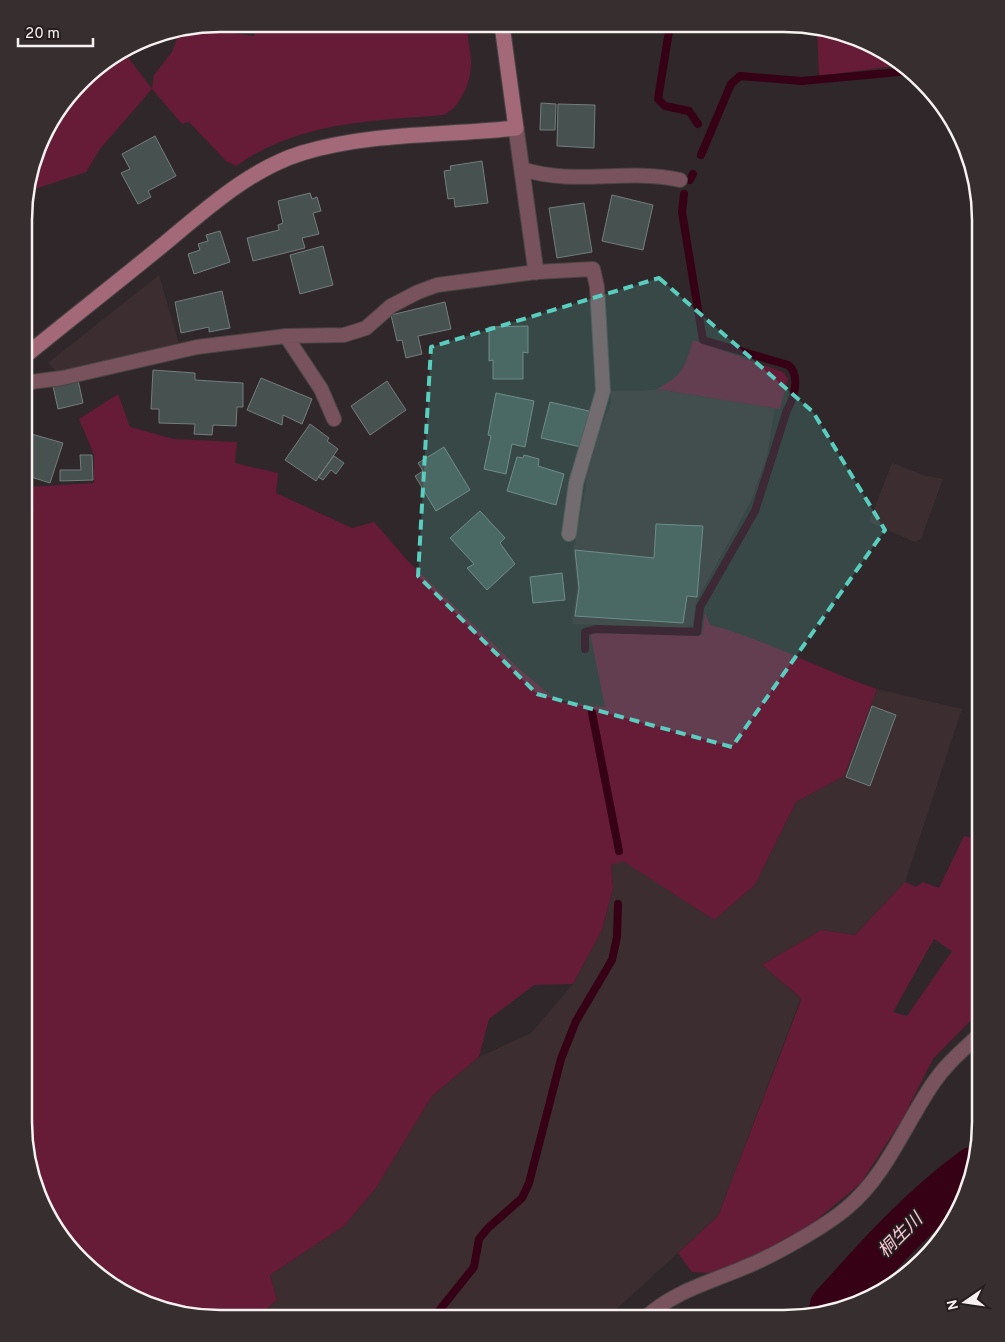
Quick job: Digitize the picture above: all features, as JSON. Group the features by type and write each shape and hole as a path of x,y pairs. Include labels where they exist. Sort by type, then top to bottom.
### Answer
{"street":[{"path":"503,32 536,272"},
{"path":"32,350 219,199 272,165 325,147 372,139 516,128"}],"lane":[{"path":"522,169 540,175 591,178 658,175 680,180"},
{"path":"32,382 62,378 197,347 286,336 344,335 366,328 391,306 418,292 437,285 536,272 593,269 597,287 604,391 576,483 569,534"},
{"path":"286,336 318,382 334,419"},
{"path":"657,1310 696,1285 744,1268 834,1218 849,1206 887,1161 933,1083 949,1063 972,1041"}],"highlighted area":[{"path":"659,278 813,412 885,530 732,747 537,694 418,576 431,347"}],"shaded area":[{"path":"220,32 254,36 255,32 469,32 471,68 468,84 461,99 444,115 362,122 310,132 284,140 260,151 236,166 226,161 189,122 182,124 152,89 154,75 172,52 177,38"},
{"path":"817,35 845,42 868,52 892,66 819,76"},
{"path":"128,57 152,89 100,149 86,172 35,189 42,160 52,137 71,106 106,71"},
{"path":"159,275 179,343 64,372 57,372 48,363"},
{"path":"693,340 783,372 788,379 780,409 657,389 678,375 682,370 688,358"},
{"path":"657,389 775,408 767,457 751,501 696,602 693,625 685,628 572,624 577,586 573,550 586,488 585,482 600,429 611,403 611,391"},
{"path":"118,394 130,427 174,439 237,442 235,463 278,473 276,493 352,528 374,522 409,562 515,665 558,702 605,707 590,633 702,635 705,613 710,625 753,639 877,689 844,776 796,802 755,885 714,920 623,861 611,865 613,888 602,930 573,984 534,985 489,1019 479,1057 432,1096 376,1188 344,1226 270,1275 277,1300 265,1310 220,1310 184,1306 160,1300 116,1278 79,1245 64,1226 42,1182 36,1158 32,1122 32,487 94,483 94,455 79,419"},
{"path":"892,463 923,475 943,479 921,539 915,542 869,522"},
{"path":"877,689 962,709 905,882 855,935 821,930 762,965 801,998 718,1216 616,1310 265,1310 277,1300 270,1275 344,1226 376,1188 432,1096 479,1057 531,1033 573,984 602,930 613,888 611,865 623,860 714,920 755,885 796,802 844,776"},
{"path":"964,836 972,838 972,1019 933,1059 903,1118 861,1183 812,1224 733,1267 707,1273 692,1272 678,1253 718,1216 800,1003 801,998 762,965 821,930 855,935 905,882 916,887 923,882 939,888","holes":["934,939 952,951 907,1016 893,1012"]}],"building":[{"path":"541,103 556,104 555,130 540,130"},
{"path":"558,104 595,105 594,148 557,146"},
{"path":"155,136 176,176 148,191 151,197 138,204 121,173 130,169 122,154"},
{"path":"482,161 488,203 455,207 454,198 448,199 444,171 451,170 450,166"},
{"path":"310,193 312,199 317,197 321,211 313,213 319,234 302,238 305,248 253,261 247,238 279,230 278,225 283,223 278,201"},
{"path":"612,195 653,205 643,250 602,241"},
{"path":"584,203 592,252 557,258 549,208"},
{"path":"220,231 230,262 194,274 188,254 200,250 198,244 208,241 206,235"},
{"path":"323,246 333,285 300,294 290,255"},
{"path":"222,291 230,328 209,332 209,327 181,333 175,302"},
{"path":"445,302 451,329 418,336 422,354 406,358 402,340 397,341 391,315"},
{"path":"528,326 528,353 523,352 523,379 493,379 493,360 489,361 489,327"},
{"path":"153,370 195,373 195,380 243,383 243,407 237,407 236,426 213,425 212,435 194,434 195,424 159,423 159,409 151,409"},
{"path":"261,378 312,399 302,424 283,415 282,425 247,410"},
{"path":"78,380 83,403 58,409 53,386"},
{"path":"387,381 406,410 370,435 351,406"},
{"path":"496,393 534,401 525,447 512,444 506,474 484,469 491,436 488,435"},
{"path":"550,402 589,411 581,447 541,438"},
{"path":"310,424 329,438 327,441 338,449 316,481 285,460"},
{"path":"32,434 63,443 50,483 32,477"},
{"path":"444,447 470,490 436,511 415,476 423,471 418,463"},
{"path":"80,455 92,455 93,480 60,481 60,470 81,470"},
{"path":"524,455 539,459 538,466 564,474 556,505 507,491 517,457 523,458"},
{"path":"334,456 344,463 336,474 331,470 323,480 318,477"},
{"path":"480,511 505,538 500,543 515,564 487,590 467,568 474,564 450,538"},
{"path":"656,524 703,526 697,597 687,596 683,623 575,616 579,588 575,550 654,558"},
{"path":"562,573 565,600 533,603 530,577"},
{"path":"872,706 896,715 870,786 846,777"}],"waterway":[{"path":"669,32 658,99 665,106 689,111 698,124"},
{"path":"701,155 731,84 740,76 802,81 900,72"},
{"path":"690,180 693,174"},
{"path":"585,649 585,632 596,629 697,632 700,607 755,511 794,393 794,375 788,365 703,340 682,212 684,194"},
{"path":"592,713 619,851"},
{"path":"440,1310 474,1267 479,1239 488,1228 522,1198 529,1183 561,1059 576,1021 612,960 617,937 618,904"},
{"name":"桐生川","path":"836,1302 917,1217 964,1176"}]}
